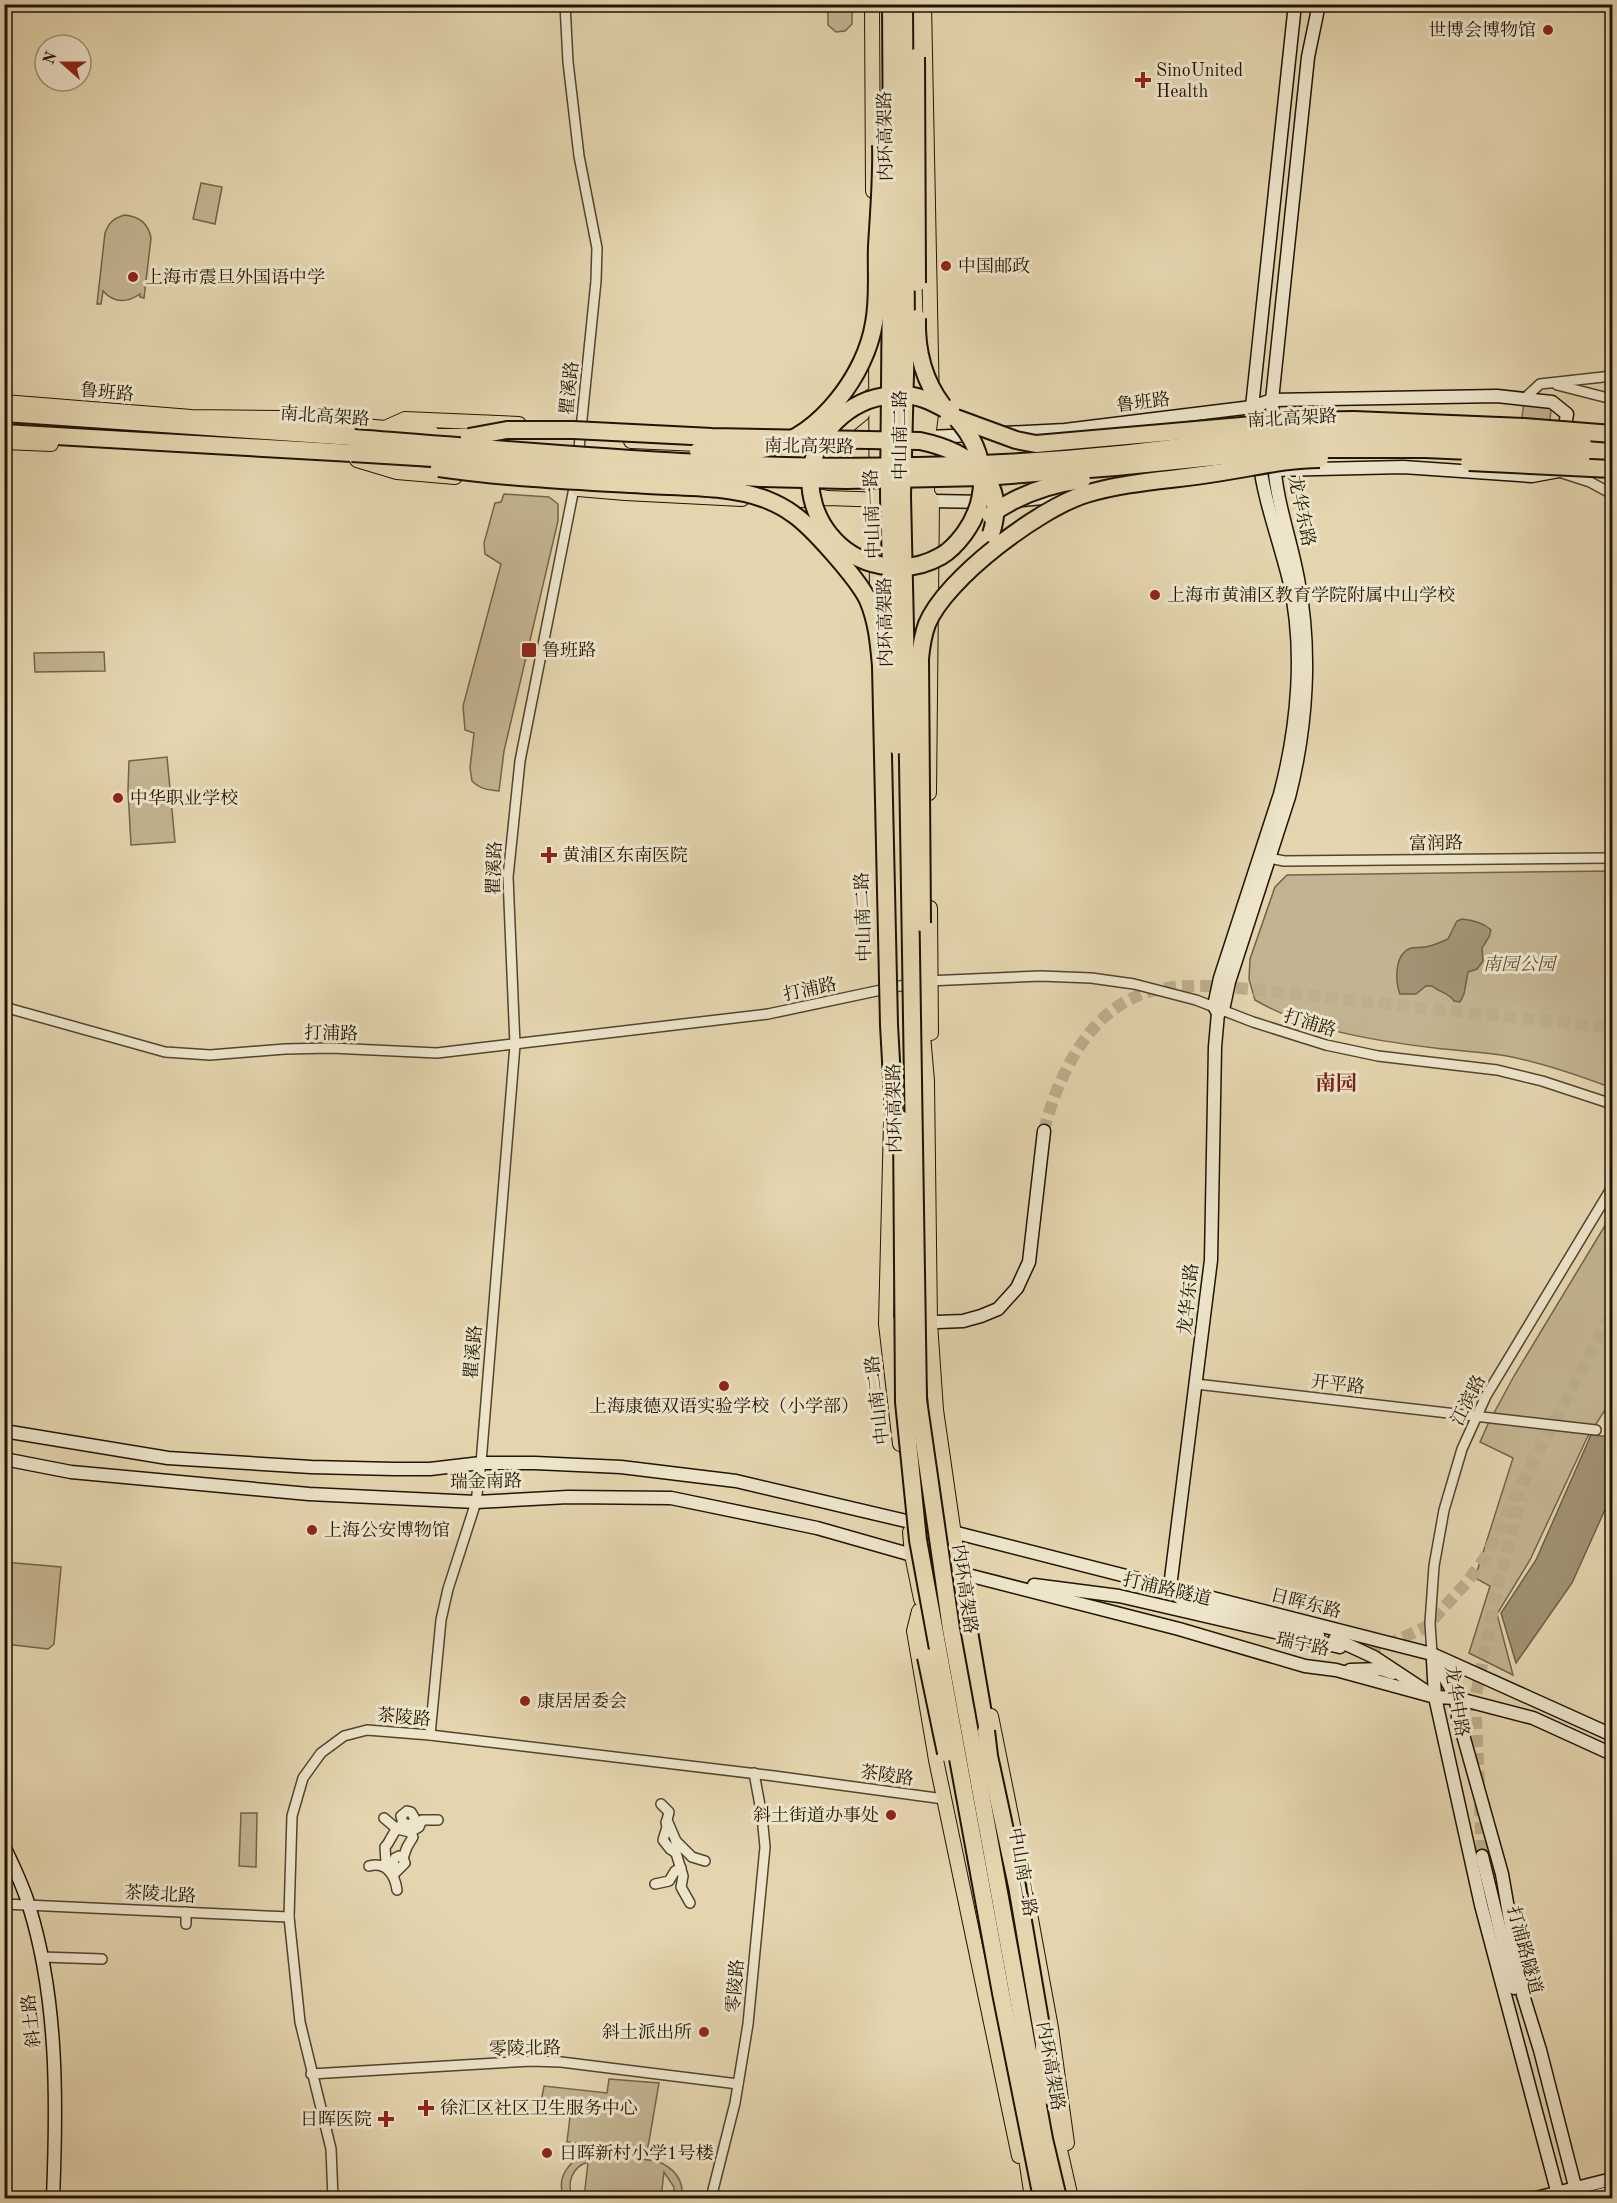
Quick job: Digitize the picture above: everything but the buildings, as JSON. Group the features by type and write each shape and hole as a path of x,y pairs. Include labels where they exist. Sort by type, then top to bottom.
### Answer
{"highway":[{"path":"852,407 875,321 881,149 879,4"},
{"name":"内环高架路","path":"891,4 889,496 902,1029 904,1402 918,1540 1038,2143 1058,2199"},
{"name":"内环高架路","path":"904,4 906,333 902,496 918,1400 951,1629 1038,2143 1042,2199"},
{"path":"904,76 913,4"},
{"path":"913,4 918,196 917,337 921,361 929,384 950,413 966,429 977,449 983,477 978,508 971,525 959,540"},
{"path":"795,437 815,422 841,396 850,385 865,357"},
{"path":"903,1197 896,1137 889,1025 881,666 878,633 867,599 818,516 812,497 811,475 818,446 832,424 852,407 876,397 903,394 924,399 950,413 1016,440 1036,444 1297,421 1354,420 1524,427 1612,434"},
{"name":"南北高架路","path":"4,413 354,450 749,477 846,480 984,477 1116,467 1295,449 1425,449 1612,458"},
{"path":"469,436 717,452 762,449 832,424"},
{"path":"354,450 507,430 920,441 939,445 964,457 980,469 987,479 995,501 996,518 992,534 974,566"},
{"name":"南北高架路","path":"4,433 354,450 845,467 984,464 1114,454 1296,435 1364,434 1612,446"},
{"path":"354,450 414,465 498,476 736,492 765,499 830,535 854,556 886,567 906,567 941,556 1003,506 1052,484 1221,465 1304,459 1398,458 1612,468"},
{"path":"912,1025 921,952 919,696 922,640 927,623 939,604 974,566 1007,540 1049,510 1085,494 1137,483 1304,459"},
{"path":"794,514 852,576"},
{"path":"922,1604 926,1657 997,2020 1038,2143"},
{"path":"965,1608 989,1756 1017,1886 1044,2044 1038,2143"}],"main road":[{"path":"872,4 876,385 879,440"},
{"path":"879,440 886,412 886,4"},
{"name":"中山南二路","path":"913,4 912,231 922,441 927,493 932,501 925,981"},
{"path":"354,450 398,472 625,493 791,501 827,498 856,499 881,488 910,464 922,441 932,407 924,4"},
{"name":"龙华东路","path":"1265,857 1290,748 1294,716 1296,653 1289,580 1263,488 1252,407 1295,4"},
{"name":"龙华东路","path":"1170,1587 1211,1251 1215,1047 1220,978 1295,773 1305,690 1304,615 1299,580 1274,470 1272,400 1308,57 1319,4"},
{"path":"770,444 802,429 860,371 872,346 876,327"},
{"path":"824,445 862,414 876,385"},
{"name":"鲁班路","path":"4,402 191,417 280,418 385,428 406,433 580,432 668,444 852,446 879,440 922,441 1065,430 1252,407 1272,400 1497,396 1552,402 1567,414 1558,472"},
{"name":"中山南二路","path":"879,440 881,488 877,528 876,744 881,967 894,987 886,1324 912,1555 1002,1971 1030,2199"},
{"name":"中山南二路","path":"922,441 918,501 918,600 925,981 931,1039 927,1081 930,1323 936,1410 1000,1851 1034,2034 1072,2199"},
{"path":"4,442 311,455 354,450 404,460 790,489 827,498"},
{"path":"881,488 892,500 986,502 1043,499 1274,470 1403,467 1532,476 1558,472"},
{"name":"中山南一路","path":"881,488 892,500 891,760 894,987"},
{"path":"877,528 891,588"},
{"path":"918,600 932,545"},
{"path":"886,1324 963,1321 998,1309 1017,1288 1029,1262 1044,1131"},
{"name":"瑞金南路","path":"4,1431 168,1458 311,1467 430,1469 481,1463 621,1467 736,1481 953,1532"},
{"name":"瑞金南路","path":"4,1459 71,1472 285,1492 476,1502 568,1497 671,1498 817,1528 912,1555 960,1573"},
{"name":"日晖东路","path":"953,1532 1432,1654"},
{"path":"960,1573 983,1578"},
{"name":"打浦路隧道","path":"983,1578 1119,1596 1340,1647"},
{"name":"瑞宁路","path":"983,1578 1179,1629 1305,1666 1336,1670 1435,1697 1456,1698 1533,1718 1612,1754"},
{"name":"日晖东路","path":"1170,1587 1182,1600 1337,1640 1374,1657 1435,1697"},
{"name":"中山南二路","path":"922,1604 914,1631 944,1799 1030,2199"},
{"name":"中山南二路","path":"965,1608 988,1702 1051,2028 1072,2199"},
{"path":"1432,1654 1612,1735"},
{"name":"龙华中路","path":"1432,1654 1435,1697 1481,1905 1558,2196"},
{"name":"龙华中路","path":"1432,1654 1456,1698 1458,1717 1502,1874 1523,1995 1540,2050 1577,2193"},
{"name":"日晖东路","path":"1336,1670 1381,1669 1402,1676"},
{"name":"斜土路","path":"4,1846 29,1905 42,1957 52,2049 53,2199"},
{"name":"打浦路隧道","path":"1482,1856 1514,1987 1540,2050"},
{"path":"1536,2199 1577,2193 1612,2179"},
{"path":"1588,2199 1612,2192"}],"street":[{"name":"瞿溪路","path":"430,1735 441,1620 448,1589 476,1502 481,1463 515,1045 508,878 515,799 520,761 574,488 596,281 597,248 579,156 568,63 565,4"},
{"path":"1525,398 1540,384 1612,376"},
{"path":"1549,383 1612,399"},
{"path":"1558,472 1612,468"},
{"path":"1558,472 1590,482 1612,494"},
{"name":"富润路","path":"1265,857 1296,861 1612,858"},
{"name":"打浦路","path":"4,1007 165,1052 210,1055 331,1048 437,1053 768,1014 925,981 1021,976 1091,978 1134,984 1335,1048 1378,1056 1497,1070 1550,1083 1612,1104"},
{"name":"江滨路","path":"1432,1654 1430,1644 1432,1594 1439,1539 1452,1481 1476,1416 1612,1187"},
{"name":"开平路","path":"1196,1384 1596,1430"},
{"name":"茶陵路","path":"333,2199 331,2149 300,2022 290,1917 292,1816 303,1778 321,1753 344,1736 367,1730 430,1735 754,1773 944,1799"},
{"name":"零陵路","path":"711,2199 738,2084 748,2024 765,1847 754,1773"},
{"path":"661,1804 669,1812 663,1840 676,1853"},
{"path":"383,1866 386,1862 384,1851 393,1833 400,1826 401,1816 407,1811 418,1820 419,1827 410,1832"},
{"path":"384,1818 410,1832 413,1837 403,1858 399,1856 393,1862 397,1890"},
{"path":"418,1820 438,1820"},
{"path":"667,1820 676,1841 692,1857 705,1861"},
{"path":"676,1841 676,1853 681,1868 682,1893 690,1903"},
{"path":"390,1842 407,1848"},
{"path":"369,1866 375,1864 396,1872"},
{"path":"655,1884 669,1881 675,1871 681,1868"},
{"name":"茶陵北路","path":"4,1904 290,1917"},
{"path":"186,1912 186,1924"},
{"path":"42,1957 102,1959"},
{"name":"零陵北路","path":"312,2073 551,2062 738,2084"}],"green space":[{"path":"828,5 852,5 852,24 845,31 836,32 828,25"},
{"path":"201,183 222,187 215,224 193,219"},
{"path":"125,215 135,217 142,222 148,228 151,238 144,298 140,297 140,294 130,299 116,300 103,291 101,304 97,304 105,233 112,221"},
{"path":"1524,403 1551,408 1546,470 1514,468"},
{"path":"504,494 549,497 558,504 558,521 504,751 499,791 484,789 472,781 470,768 474,733 465,730 463,706 501,564 485,554 484,543 495,503 501,502"},
{"path":"104,652 105,671 35,672 34,653"},
{"path":"167,757 175,842 131,845 129,761"},
{"name":"南园公园","path":"1612,871 1612,1088 1534,1062 1507,1056 1412,1045 1342,1033 1296,1019 1255,1000 1249,979 1250,959 1275,887 1287,875"},
{"path":"1612,1214 1612,1399 1587,1438 1530,1560 1497,1614 1513,1675 1469,1653 1490,1586 1475,1578 1513,1458 1480,1442 1514,1376"},
{"path":"4,1562 61,1567 54,1644 48,1649 5,1644"},
{"path":"241,1813 257,1813 256,1867 239,1866"},
{"path":"609,2079 659,2083 647,2153 567,2142 570,2117 539,2113 544,2086 607,2093"},
{"path":"591,2153 657,2161 677,2175 682,2198 674,2198 674,2187 664,2172 661,2198 584,2198 588,2162 582,2164 572,2176 570,2187 573,2198 564,2198 563,2175 577,2159"}],"shaded area":[{"path":"1462,919 1481,923 1491,930 1482,948 1483,961 1477,969 1468,972 1464,994 1460,1002 1454,1001 1432,986 1426,986 1416,994 1400,994 1397,968 1405,951 1437,944 1448,939 1457,921"},
{"path":"1591,1435 1612,1437 1612,1494 1572,1583 1516,1663 1501,1613 1536,1560"}],"tunnel":[{"path":"1044,1131 1058,1087 1081,1044 1096,1025 1133,997 1164,988 1220,986 1612,1028"},
{"path":"1351,1647 1382,1647 1426,1627 1468,1581 1488,1553 1612,1312"},
{"path":"1479,1783 1475,1700 1499,1579 1522,1497"},
{"path":"1480,1804 1482,1856"}],"place":[{"name":"世博会博物馆","path":"1548,30"},
{"name":"SinoUnited Health","path":"1143,80"},
{"name":"中国邮政","path":"946,266"},
{"name":"上海市震旦外国语中学","path":"133,277"},
{"name":"上海市黄浦区教育学院附属中山学校","path":"1155,595"},
{"name":"鲁班路","path":"529,650"},
{"name":"中华职业学校","path":"118,798"},
{"name":"黄浦区东南医院","path":"549,855"},
{"name":"上海康德双语实验学校（小学部）","path":"724,1386"},
{"name":"上海公安博物馆","path":"312,1530"},
{"name":"康居居委会","path":"525,1701"},
{"name":"斜土街道办事处","path":"891,1815"},
{"name":"斜土派出所","path":"704,2032"},
{"name":"徐汇区社区卫生服务中心","path":"426,2108"},
{"name":"日晖医院","path":"386,2119"},
{"name":"日晖新村小学1号楼","path":"547,2153"}],"district":[{"name":"南园","path":"1336,1083"}]}
